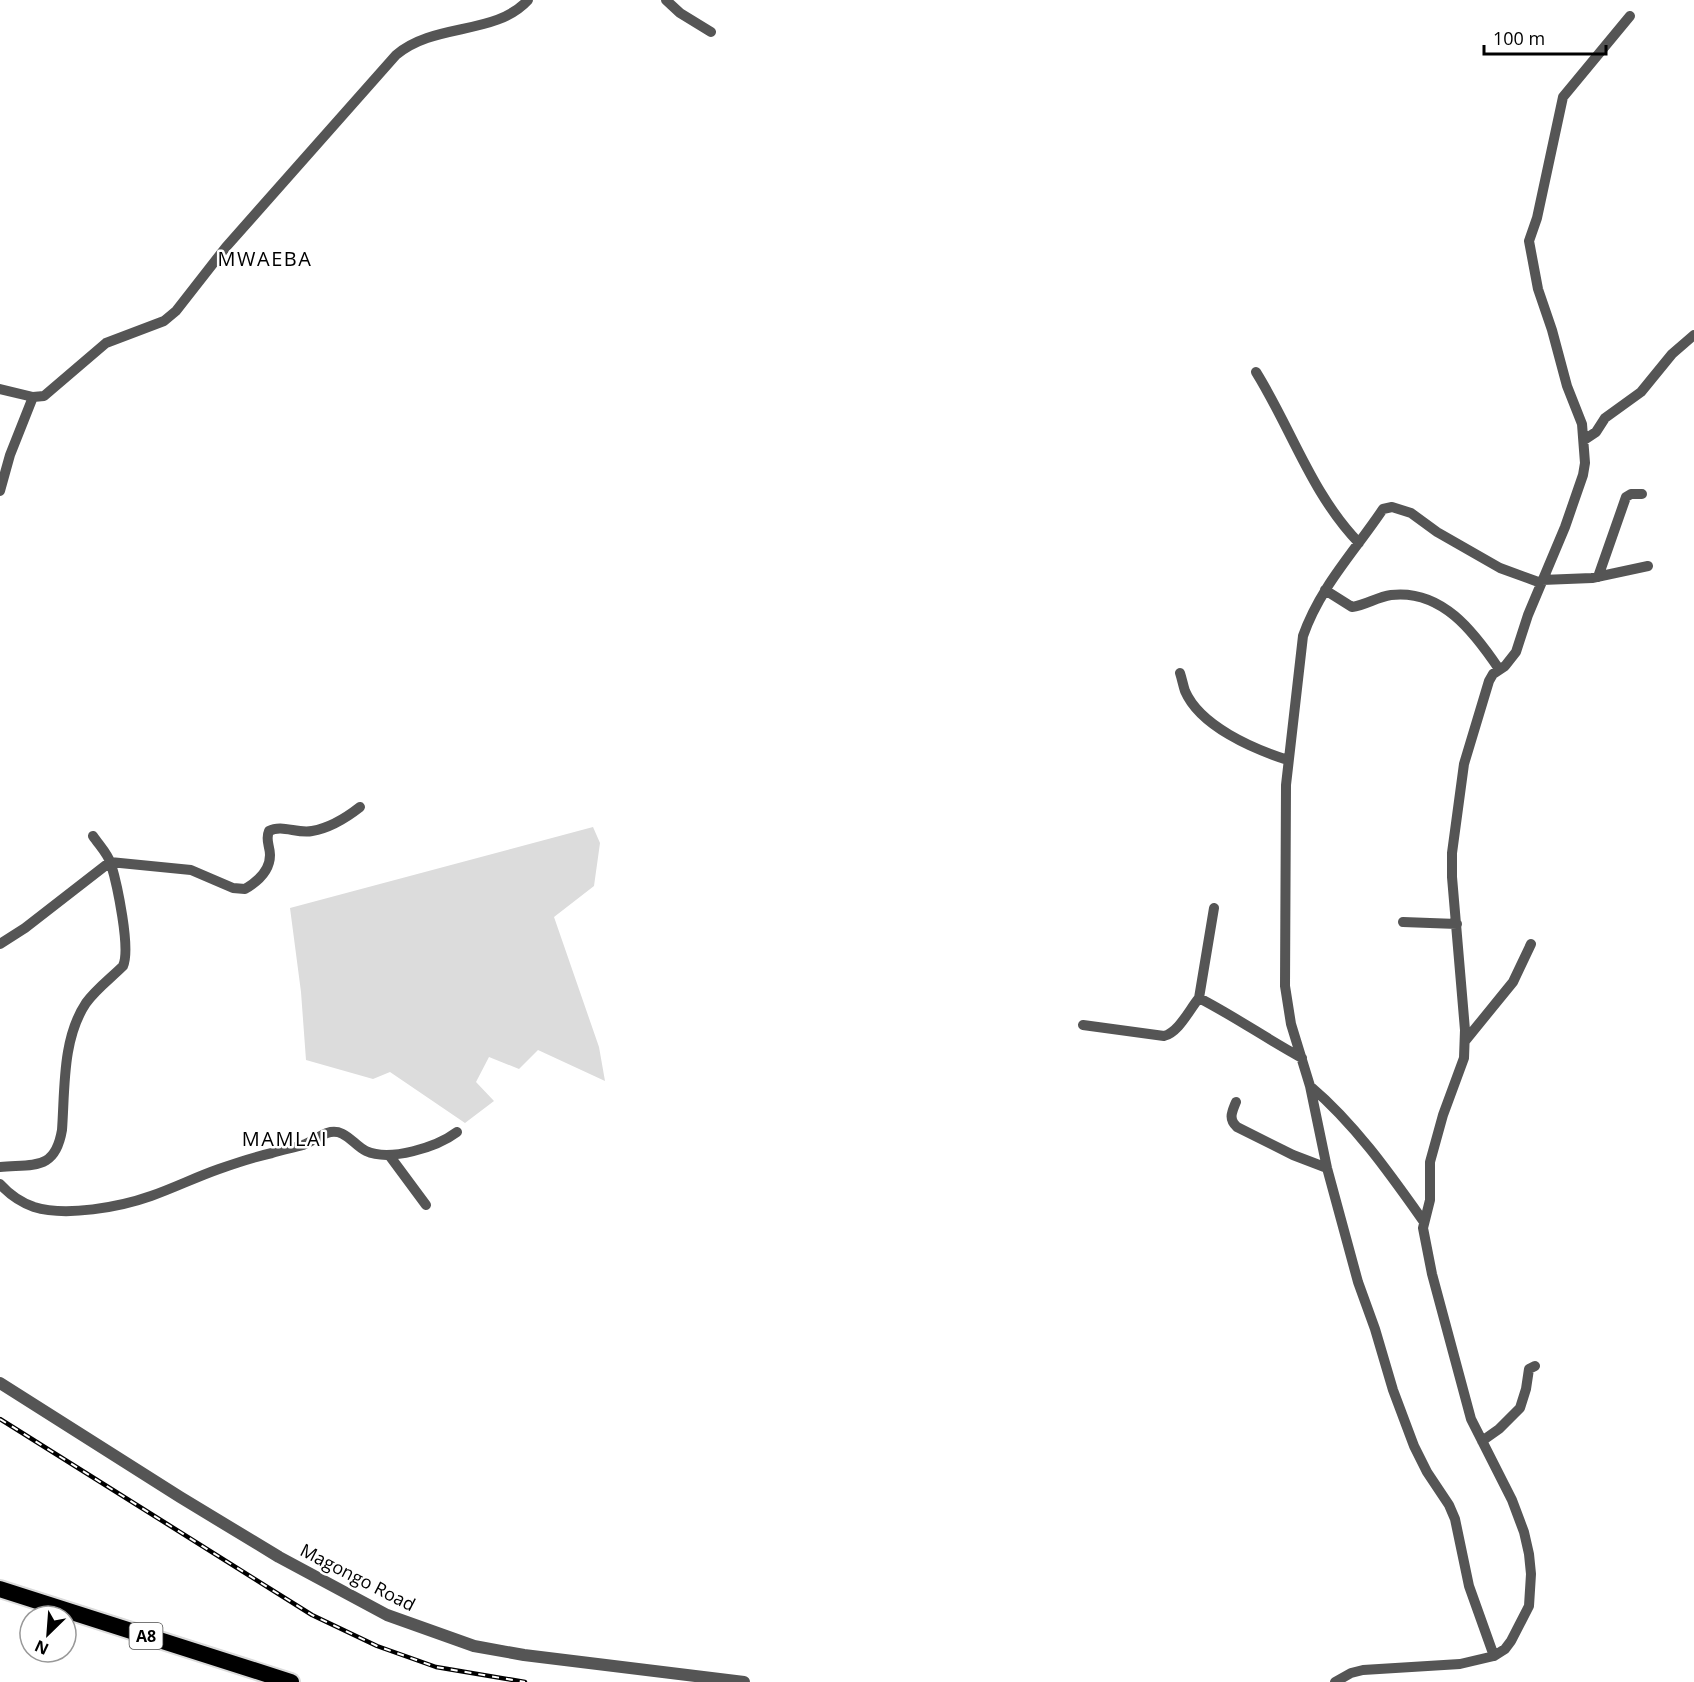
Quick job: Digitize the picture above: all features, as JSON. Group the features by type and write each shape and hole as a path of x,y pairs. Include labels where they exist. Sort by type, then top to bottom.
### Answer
{"highway":[{"name":"A8","path":"0,1589 291,1682"}],"street":[{"path":"0,389 33,397 44,396 106,343 164,321 176,311 226,247 401,51 425,38 495,21 520,8 528,0"},
{"path":"666,0 680,13 711,32"},
{"path":"1335,1682 1351,1673 1363,1670 1460,1664 1494,1656 1505,1649 1528,1606 1531,1574 1524,1532 1512,1500 1473,1425 1466,1405 1432,1274 1423,1227 1430,1200 1430,1162 1443,1115 1463,1066 1465,1041 1452,853 1464,764 1489,681 1493,674 1516,652 1541,581 1565,527 1585,464 1580,418 1567,386 1535,278 1529,241 1537,218 1563,97 1630,16"},
{"path":"1584,440 1596,432 1605,418 1641,392 1672,354 1694,335"},
{"path":"1256,372 1275,403 1318,489 1340,523 1359,543"},
{"path":"0,491 10,455 33,397"},
{"path":"1599,577 1626,497 1631,494 1642,494"},
{"path":"1494,1656 1469,1586 1455,1519 1414,1446 1358,1282 1327,1168 1310,1086 1292,1024 1285,986 1288,760 1303,636 1310,615 1325,590 1383,509 1388,507 1398,508 1418,517 1437,532 1500,568 1541,581 1599,577 1648,566"},
{"path":"1325,590 1352,607 1388,595 1408,593 1437,604 1455,614 1472,631 1499,669"},
{"path":"1180,673 1185,692 1194,705 1216,725 1257,749 1288,760"},
{"path":"0,944 110,862 191,870 233,888 245,889 260,878 269,862 267,837 272,829 313,831 334,824 360,807"},
{"path":"0,1167 43,1163 51,1159 60,1145 68,1059 77,1019 87,1001 123,966 126,960 126,939 110,862 93,836"},
{"path":"1083,1025 1164,1036 1178,1028 1199,998 1214,908"},
{"path":"1403,922 1457,924"},
{"path":"1465,1041 1513,982 1532,944"},
{"path":"1199,998 1302,1058"},
{"path":"1310,1086 1324,1098 1376,1157 1424,1222"},
{"path":"1236,1102 1231,1118 1237,1127 1293,1155 1327,1168"},
{"path":"0,1184 22,1202 36,1207 79,1210 116,1205 148,1197 219,1169 305,1144 328,1132 349,1136 367,1152 389,1155 416,1150 447,1139 457,1132"},
{"path":"389,1155 426,1205"},
{"path":"1482,1441 1517,1413 1524,1400 1528,1371 1535,1366"},
{"name":"Magongo Road","path":"0,1383 259,1545 387,1615 474,1646 524,1655 744,1682"}],"shaded area":[{"path":"593,827 600,843 594,886 554,917 599,1047 605,1081 538,1050 519,1069 489,1057 476,1082 494,1101 465,1123 390,1072 373,1079 306,1060 301,992 290,908"}],"railway":[{"path":"0,1419 312,1615 377,1646 436,1667 525,1682"}],"district":[{"name":"MWAEBA","path":"265,258"},
{"name":"MAMLAI","path":"285,1138"}]}
